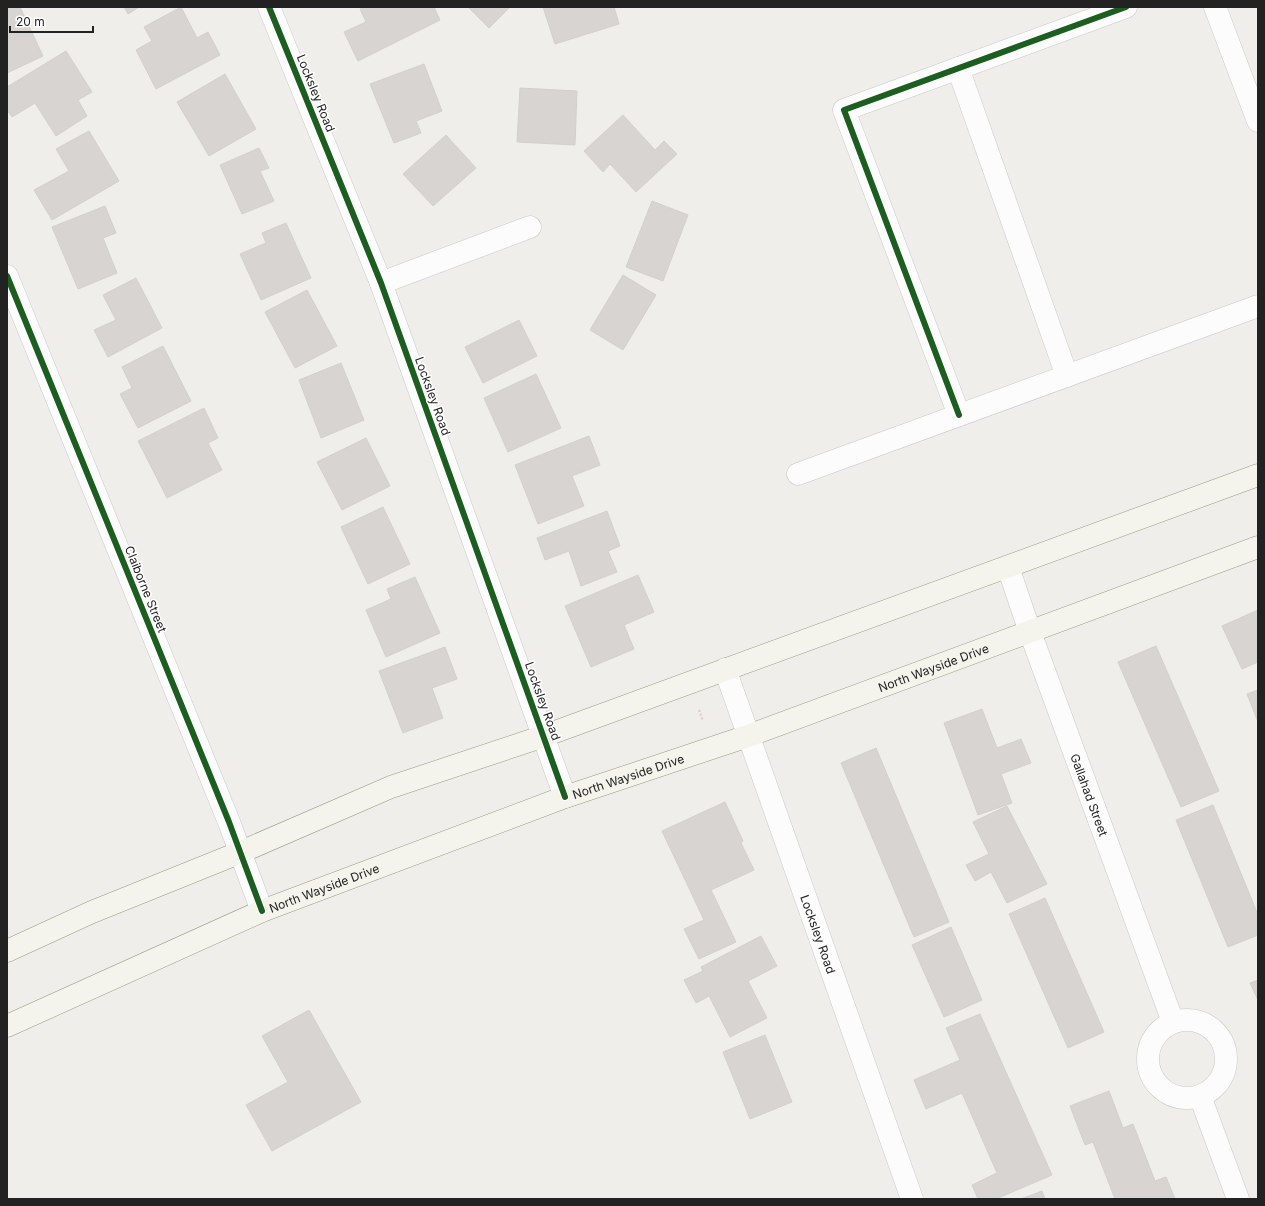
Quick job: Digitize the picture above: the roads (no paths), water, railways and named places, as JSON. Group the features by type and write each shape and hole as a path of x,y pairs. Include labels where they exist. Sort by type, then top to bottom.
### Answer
{"main road":[{"path":"7,951 92,912 241,852 391,787 544,736 1258,475"},
{"name":"North Wayside Drive","path":"7,1026 262,911 565,797 748,736 1258,547"}],"street":[{"name":"Locksley Road","path":"269,7 381,283 565,797"},
{"path":"959,415 844,110 1126,7"},
{"path":"1216,7 1258,121"},
{"path":"958,68 1067,376"},
{"path":"381,283 530,227"},
{"name":"Claiborne Street","path":"7,276 241,852 262,911"},
{"path":"798,474 1258,306"},
{"name":"Gallahad Street","path":"1008,567 1030,632 1173,1022"},
{"name":"Locksley Road","path":"725,669 912,1199"},
{"path":"1186,1019 1198,1021 1209,1026 1218,1034 1224,1045 1226,1058 1222,1075 1211,1090 1200,1096 1188,1098 1176,1097 1165,1092 1156,1083 1150,1072 1147,1060 1149,1048 1154,1036 1163,1027 1173,1022 1186,1019"},
{"path":"1200,1096 1238,1199"}]}
